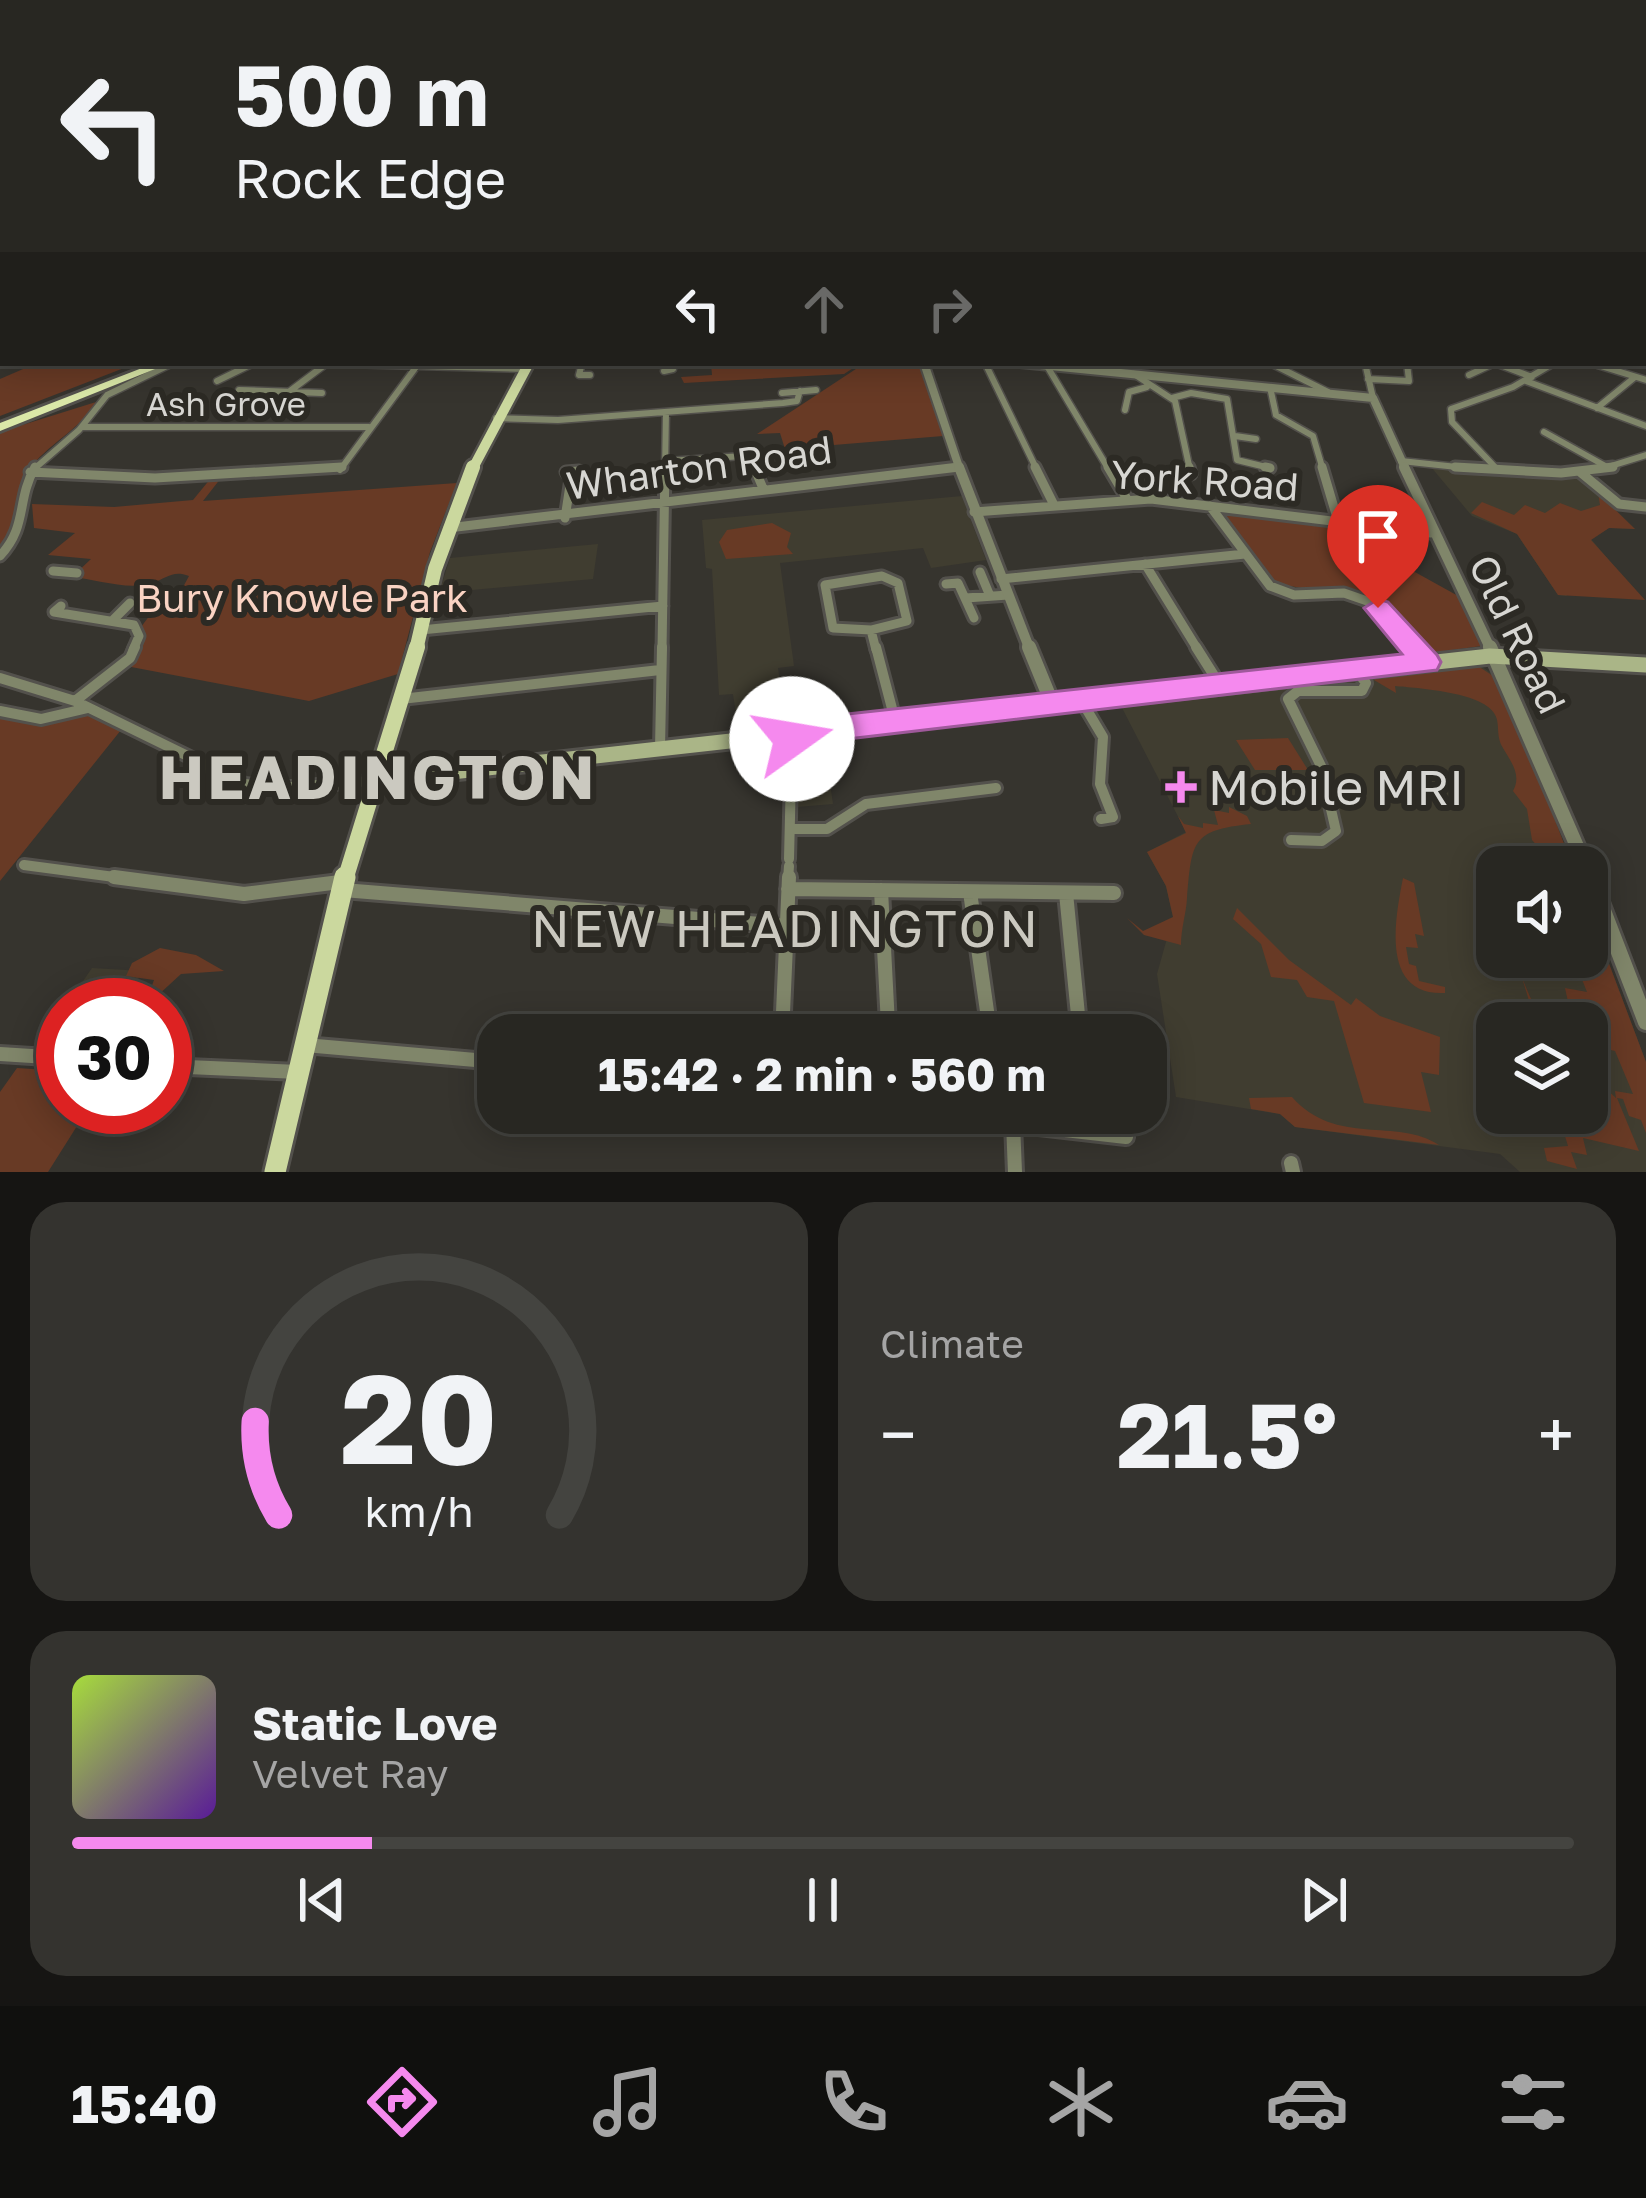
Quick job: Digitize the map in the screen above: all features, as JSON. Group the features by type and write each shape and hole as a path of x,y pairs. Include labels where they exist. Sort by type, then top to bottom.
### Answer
{"highway":[{"path":"0,417 137,366"},
{"path":"0,427 161,366"}],"main road":[{"path":"275,1172 343,886 448,528 496,418 527,366"},
{"path":"372,781 1426,662 1498,656 1646,665"}],"street":[{"path":"0,556 20,536 30,472 82,427 113,391 163,366"},
{"path":"217,381 248,366"},
{"path":"290,391 323,366"},
{"path":"386,366 527,366"},
{"path":"580,366 579,375 590,375"},
{"path":"925,366 974,512 1052,703"},
{"path":"986,366 1054,505"},
{"path":"1047,366 1373,398"},
{"path":"1047,366 1127,499"},
{"path":"1276,366 1328,392"},
{"name":"Old Road","path":"1366,366 1373,398 1431,533 1498,656 1578,846"},
{"path":"1368,380 1409,381 1407,366"},
{"path":"1470,373 1488,366"},
{"path":"1501,366 1646,426"},
{"path":"1495,467 1450,413 1462,401 1529,379 1549,366"},
{"path":"1601,366 1646,380"},
{"path":"30,472 161,478 340,470 416,367"},
{"path":"1134,374 1147,387 1172,398 1191,393 1222,396 1231,402 1242,464 1270,469"},
{"path":"1597,408 1635,376"},
{"path":"1125,410 1129,392 1147,387"},
{"path":"1270,387 1276,415 1313,436 1338,521"},
{"path":"239,390 324,391 313,401"},
{"path":"782,393 816,390"},
{"path":"496,418 794,402 800,391"},
{"path":"1172,398 1191,474"},
{"path":"660,748 666,412"},
{"path":"1232,420 1246,422"},
{"name":"Ash Grove","path":"82,427 369,427"},
{"path":"1544,432 1609,468"},
{"path":"1234,436 1256,439"},
{"path":"1401,461 1579,471 1609,468 1646,455"},
{"path":"668,461 743,456 752,461 762,486"},
{"name":"Wharton Road","path":"448,528 565,518 762,486 959,466"},
{"path":"1579,471 1616,504 1646,507"},
{"path":"565,518 571,479"},
{"name":"York Road","path":"974,512 1127,499 1431,533"},
{"path":"1210,506 1276,590 1304,596 1344,593 1370,602 1426,662"},
{"path":"1001,579 1245,554"},
{"path":"1144,564 1220,686"},
{"path":"53,571 75,569"},
{"path":"980,572 990,596"},
{"path":"881,576 898,583 907,621 872,629 833,628 824,589 829,581 881,576"},
{"path":"946,584 958,583 974,618"},
{"path":"966,598 1008,595"},
{"path":"112,621 130,603"},
{"path":"421,630 663,606"},
{"path":"55,610 136,627 136,650 56,714"},
{"path":"872,629 896,720"},
{"path":"401,698 660,670"},
{"path":"1291,840 1322,841 1336,831 1321,766 1288,698 1298,691 1364,690 1366,683 1357,670"},
{"path":"0,678 74,701 245,784 278,788 372,781"},
{"path":"1081,700 1102,737 1100,784 1107,818 1129,816"},
{"path":"0,711 41,718 90,708"},
{"path":"784,1014 792,733"},
{"path":"790,829 827,829 866,804 996,788"},
{"path":"25,865 250,894 343,886 787,926"},
{"path":"788,889 1114,893"},
{"path":"880,890 886,1014"},
{"path":"970,892 987,1014"},
{"path":"1066,893 1078,1014"},
{"name":"Old Road","path":"1608,921 1644,1012"},
{"path":"305,1045 477,1061"},
{"path":"0,1054 36,1056"},
{"path":"192,1067 298,1072"},
{"path":"1013,1134 1015,1172"},
{"path":"1100,1134 1126,1137"}],"shaded area":[{"path":"1431,467 1579,474 1635,529 1609,528 1591,539 1613,565 1566,596 1558,595 1517,534 1472,516"},
{"path":"962,496 986,560 931,568 923,548 780,563 794,666 778,668 783,701 770,703 772,724 752,726 750,713 736,714 733,694 719,695 712,569 706,568 702,520"},
{"path":"598,544 593,579 439,593 450,558"},
{"path":"1480,665 1502,682 1565,846 1476,846 1476,978 1608,978 1608,961 1646,1062 1646,1172 1520,1172 1500,1154 1295,1127 1280,1114 1176,1097 1167,1014 1163,1014 1157,974 1173,917 1166,886 1147,852 1186,832 1120,704"},
{"path":"823,735 833,804 797,807 799,746"},
{"path":"92,968 143,971 138,978 85,978"}],"green space":[{"path":"30,366 129,366 0,416 0,379"},
{"path":"711,366 856,366 844,374 684,383 681,377 712,375"},
{"path":"860,366 921,366 943,436 785,449 780,433 757,434"},
{"path":"96,402 28,471 13,529 0,553 0,432"},
{"name":"Bury Knowle Park","path":"211,478 221,478 203,501 457,483 430,552 398,674 309,701 126,666 141,627 159,603 175,602 189,576 174,574 133,586 72,577 91,559 48,555 75,533 34,528 32,504 114,507 193,500"},
{"path":"1598,493 1635,529 1609,528 1591,540 1645,600 1558,595 1517,534 1471,513 1482,502 1514,515 1525,505 1545,513 1560,503 1581,511 1600,505"},
{"path":"1222,511 1330,525 1460,597 1482,646 1429,653 1375,601 1273,583"},
{"path":"772,523 791,533 787,547 793,554 726,559 719,542 727,530"},
{"path":"1475,664 1502,682 1565,846 1537,846 1532,840 1527,809 1513,791 1514,769 1501,743 1496,717 1487,706 1433,690 1395,686 1396,693 1374,680 1378,675"},
{"path":"0,713 91,715 121,730 0,881"},
{"path":"1288,738 1308,770 1255,770 1236,740"},
{"path":"1229,807 1247,816 1251,824 1216,830 1198,842 1181,945 1144,935 1127,918 1143,931 1173,917 1166,886 1147,852 1186,833 1178,816 1184,824 1203,828 1203,823 1218,825 1214,810 1229,813"},
{"path":"1403,878 1414,883 1424,936 1415,934 1418,948 1406,947 1409,964 1416,966 1419,981 1445,987 1445,993 1424,991 1401,969 1396,933"},
{"path":"1237,908 1289,960 1351,1005 1356,998 1380,1016 1440,1037 1439,1075 1421,1072 1431,1112 1364,1103 1334,1001 1307,997 1297,980 1271,977 1261,944 1233,919"},
{"path":"160,948 196,955 224,971 177,978 126,976 132,963"},
{"path":"1608,961 1646,1062 1646,1133 1641,1120 1629,1116 1623,1099 1617,1098 1639,1151 1583,1138 1587,1155 1571,1152 1577,1169 1547,1161 1544,1148 1568,1146 1564,1134 1608,1134 1608,1091 1616,1098 1615,1091 1633,1094 1615,1051 1608,1049 1608,1002 1568,1002 1565,988 1587,992 1581,978 1608,978"},
{"path":"17,1068 36,1069 36,1134 72,1134 48,1172 0,1172 0,1092"},
{"path":"1292,1097 1328,1122 1404,1133 1439,1145 1295,1127 1280,1114 1251,1109 1249,1098"}],"place":[{"name":"Mobile MRI","path":"1181,787"}],"district":[{"name":"HEADINGTON","path":"378,776"},
{"name":"NEW HEADINGTON","path":"786,927"}],"route":[{"path":"792,739 792,733 896,720 1426,662 1378,608"}]}
